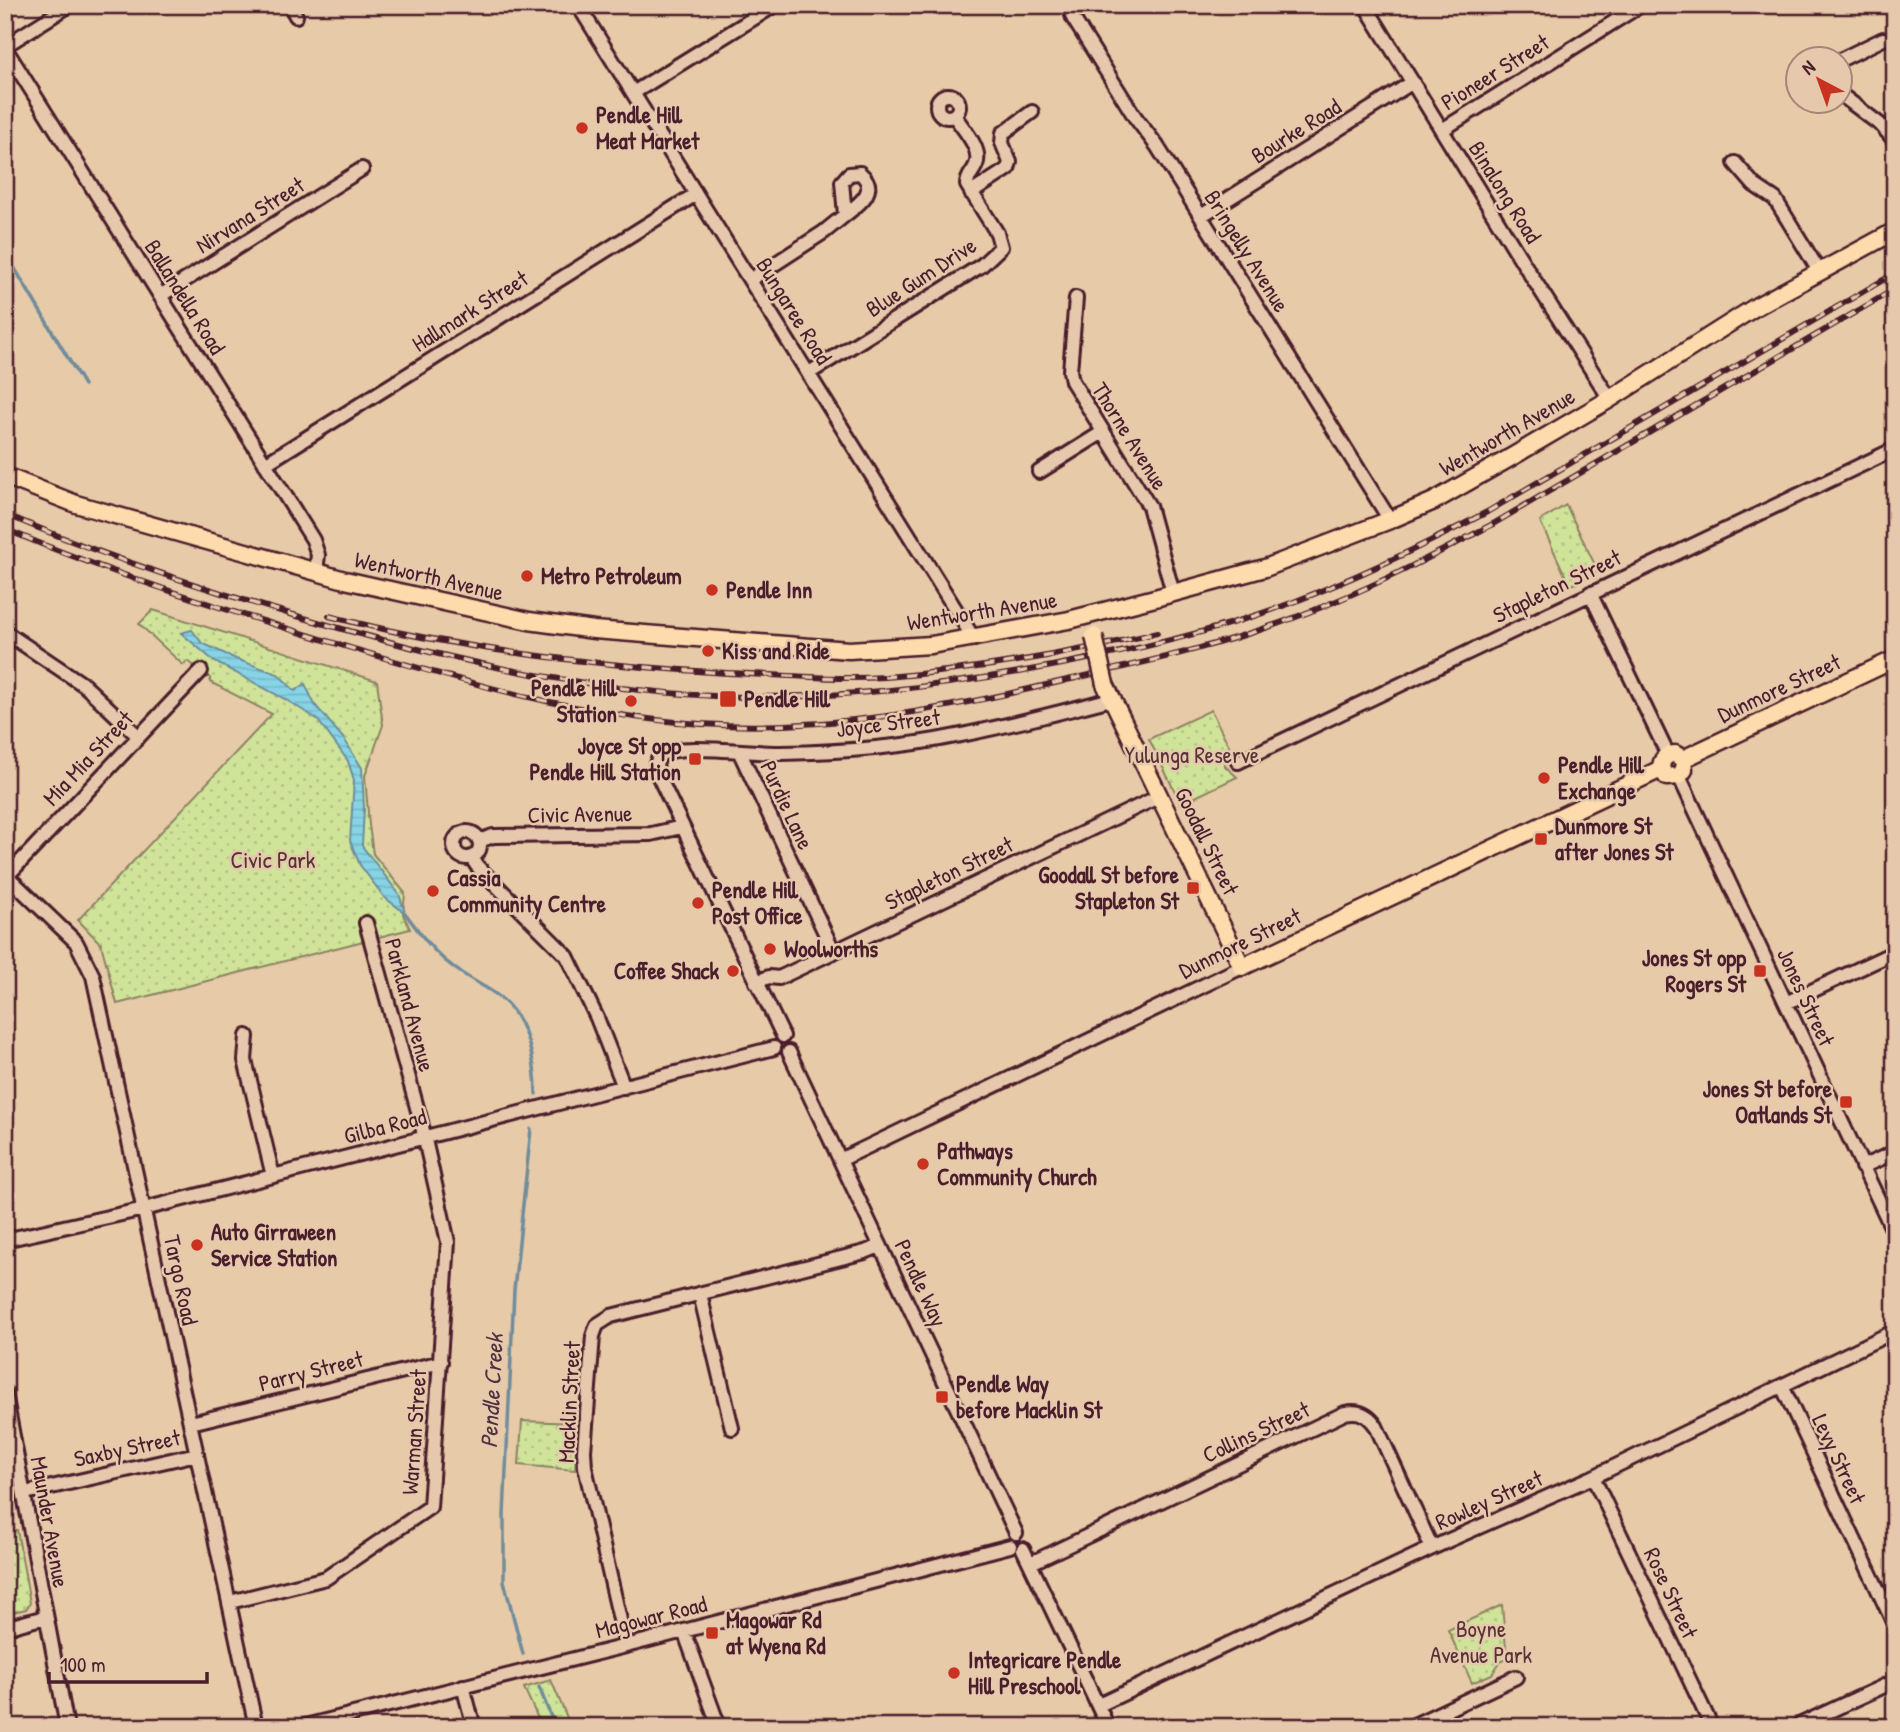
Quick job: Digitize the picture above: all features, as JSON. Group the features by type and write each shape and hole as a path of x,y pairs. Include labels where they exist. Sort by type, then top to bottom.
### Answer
{"main road":[{"name":"Wentworth Avenue","path":"5,476 76,504 316,572 496,615 594,630 849,650 898,648 974,639 1090,616 1265,568 1434,501 1610,399 1757,306 1895,231"},
{"name":"Goodall Street","path":"1090,616 1109,692 1242,967"},
{"name":"Dunmore Street","path":"1242,967 1671,761 1895,659"},
{"path":"1671,761 1667,777 1679,776"}],"street":[{"path":"5,47 70,5"},
{"name":"Bungaree Road","path":"578,5 974,639"},
{"path":"633,93 775,5"},
{"name":"Bringelly Avenue","path":"1069,5 1073,18 1201,216 1390,520"},
{"name":"Binalong Road","path":"1365,5 1610,399"},
{"name":"Pioneer Street","path":"1442,130 1641,5"},
{"path":"1854,53 1882,39"},
{"name":"Ballandella Road","path":"5,47 316,545 316,572"},
{"name":"Bourke Road","path":"1201,216 1413,82"},
{"path":"1854,105 1882,126 1895,141"},
{"path":"954,115 976,151 977,163 966,182 971,192 1008,169 1010,162 1002,143 1003,132 1032,112"},
{"path":"1735,163 1754,184 1775,199 1819,271"},
{"name":"Nirvana Street","path":"160,296 362,169"},
{"name":"Blue Gum Drive","path":"809,373 982,265 1000,250 1002,244 998,233 971,192"},
{"name":"Hallmark Street","path":"265,464 696,194"},
{"path":"750,280 830,229 845,215"},
{"name":"Thorne Avenue","path":"1076,298 1070,376 1149,506 1173,593"},
{"path":"1039,472 1103,432"},
{"name":"Stapleton Street","path":"1238,762 1895,449"},
{"path":"1590,593 1671,761"},
{"path":"5,632 84,685 138,736"},
{"name":"Mia Mia Street","path":"6,875 201,671"},
{"name":"Joyce Street","path":"682,827 656,769 657,759 665,751 676,748 740,752 832,751 925,741 964,734 1109,692"},
{"name":"Purdie Lane","path":"740,752 834,952"},
{"name":"Jones Street","path":"1679,776 1895,1235"},
{"name":"Stapleton Street","path":"756,982 769,976 779,978 1160,796"},
{"path":"682,827 783,1036 791,1041 789,1052 781,1054 774,1048 775,1040 783,1036"},
{"name":"Civic Avenue","path":"479,841 493,835 652,834 682,827"},
{"path":"469,832 479,841 478,852 471,857 463,857 456,852 455,839 461,834 469,832"},
{"path":"471,857 567,957 597,1018 624,1087"},
{"name":"Targo Road","path":"6,875 71,937 90,968 256,1727"},
{"name":"Parkland Avenue","path":"366,923 424,1138"},
{"path":"1786,1003 1895,952"},
{"name":"Dunmore Street","path":"840,1160 1242,967"},
{"path":"247,1036 245,1060 273,1176"},
{"name":"Gilba Road","path":"5,1240 144,1209 774,1048"},
{"name":"Pendle Way","path":"789,1052 1016,1533 1026,1538 1026,1545 1017,1547"},
{"name":"Warman Street","path":"230,1602 326,1578 430,1507 448,1242 424,1138"},
{"path":"1862,1167 1895,1152"},
{"name":"Macklin Street","path":"626,1646 585,1467 593,1336 597,1325 611,1316 880,1246"},
{"path":"700,1294 732,1428"},
{"name":"Rowley Street","path":"1098,1706 1432,1548 1593,1477 1895,1331"},
{"name":"Parry Street","path":"191,1423 427,1364 441,1363"},
{"name":"Levy Street","path":"1782,1386 1895,1626"},
{"name":"Maunder Avenue","path":"5,1393 67,1727"},
{"name":"Collins Street","path":"1031,1563 1345,1413 1354,1412 1366,1415 1376,1426 1432,1548"},
{"name":"Saxby Street","path":"25,1493 197,1454"},
{"name":"Rose Street","path":"1593,1477 1712,1727"},
{"path":"1017,1547 1031,1563 1108,1727"},
{"name":"Magowar Road","path":"301,1727 1017,1547"},
{"name":"Maunder Avenue","path":"5,1628 45,1618"},
{"path":"684,1631 719,1727"},
{"path":"1410,1727 1516,1677"},
{"path":"1795,1727 1895,1681"},
{"path":"463,1686 474,1727"}],"green space":[{"path":"1566,505 1598,571 1570,586 1540,521"},
{"name":"Civic Park","path":"153,610 377,681 383,725 365,776 369,825 373,854 405,893 403,914 410,929 117,1004 101,944 78,920 272,714 210,682 210,678 188,661 183,665 139,624"},
{"name":"Yulunga Reserve","path":"1211,710 1229,746 1224,752 1225,766 1237,777 1181,804 1149,739"},
{"path":"522,1421 577,1423 575,1470 519,1465"},
{"path":"17,1530 30,1603 26,1609 5,1614 5,1533"},
{"name":"Boyne Avenue Park","path":"1502,1605 1507,1659 1500,1662 1492,1674 1472,1683 1448,1630"},
{"path":"551,1680 571,1727 542,1727 524,1688"}],"water":[{"path":"192,630 202,643 278,674 295,691 305,684 315,705 344,739 362,768 362,846 399,894 405,913 384,897 360,865 350,841 354,780 348,761 317,719 215,662 181,633"}],"waterway":[{"name":"Pendle Creek","path":"5,252 84,385"},
{"name":"Pendle Creek","path":"405,913 445,960 496,994 511,1008 524,1030 532,1056 536,1094"},
{"name":"Pendle Creek","path":"523,1654 504,1581 504,1515 514,1290 531,1129"},
{"path":"539,1687 555,1727"}],"railway":[{"path":"5,514 113,557 260,605 451,657 555,678 661,692 756,697 841,694 926,686 1052,666 1173,640 1262,613 1341,583 1487,512 1895,273"},
{"path":"5,529 131,577 258,620 432,672 520,695 610,713 701,724 747,726 838,722 974,701 1181,653 1239,637 1346,597 1493,524 1895,289"},
{"path":"329,616 427,638 526,654 677,670 826,678 886,677 988,666 1157,633"}],"place":[{"name":"Pendle Hill Meat Market","path":"582,128"},
{"name":"Metro Petroleum","path":"527,576"},
{"name":"Pendle Inn","path":"712,590"},
{"name":"Kiss and Ride","path":"708,651"},
{"name":"Pendle Hill","path":"728,699"},
{"name":"Pendle Hill Station","path":"631,701"},
{"name":"Joyce St opp Pendle Hill Station","path":"695,759"},
{"name":"Pendle Hill Exchange","path":"1544,778"},
{"name":"Dunmore St after Jones St","path":"1541,839"},
{"name":"Goodall St before Stapleton St","path":"1193,888"},
{"name":"Cassia Community Centre","path":"433,891"},
{"name":"Pendle Hill Post Office","path":"698,903"},
{"name":"Woolworths","path":"770,949"},
{"name":"Coffee Shack","path":"733,971"},
{"name":"Jones St opp Rogers St","path":"1760,971"},
{"name":"Jones St before Oatlands St","path":"1846,1102"},
{"name":"Pathways Community Church","path":"923,1164"},
{"name":"Auto Girraween Service Station","path":"197,1245"},
{"name":"Pendle Way before Macklin St","path":"942,1397"},
{"name":"Magowar Rd at Wyena Rd","path":"712,1633"},
{"name":"Integricare Pendle Hill Preschool","path":"954,1673"}]}
